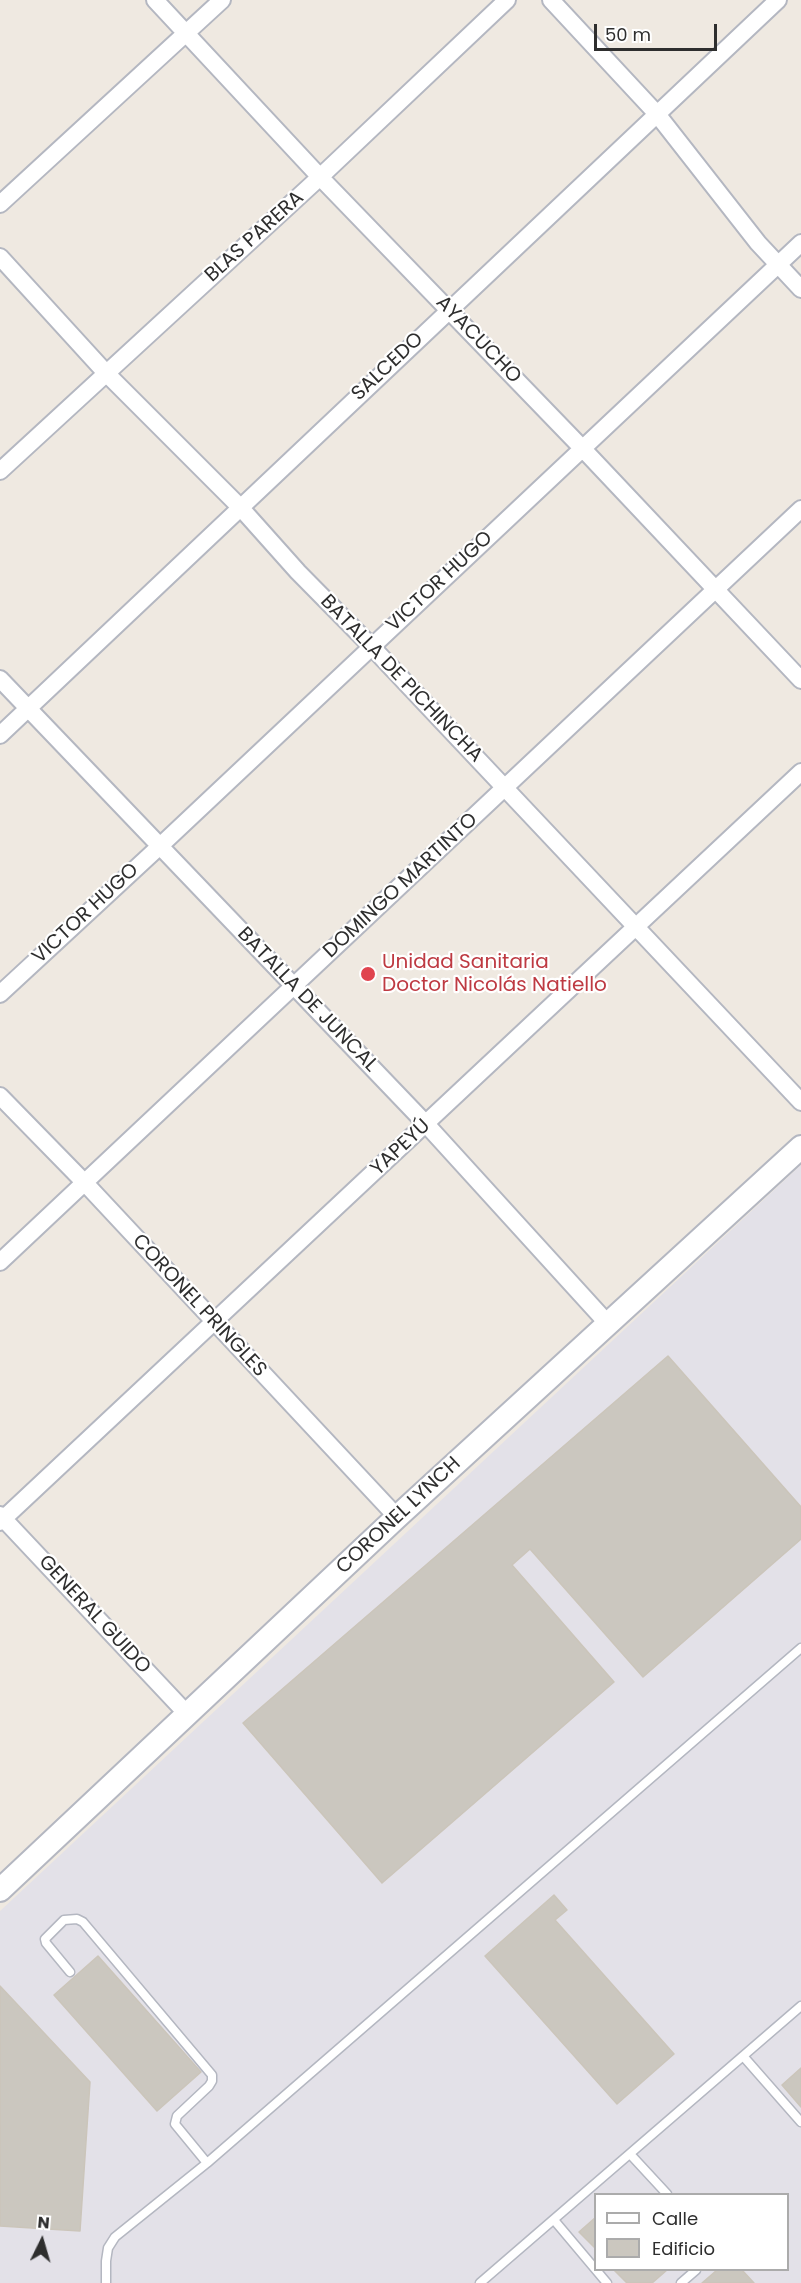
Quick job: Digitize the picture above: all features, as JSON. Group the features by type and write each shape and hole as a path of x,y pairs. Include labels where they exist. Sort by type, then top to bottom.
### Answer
{"main road":[{"name":"CORONEL LYNCH","path":"0,1890 397,1517 801,1147"}],"street":[{"name":"AYACUCHO","path":"155,0 320,177 449,309 801,680"},
{"path":"0,204 222,0"},
{"name":"BLAS PARERA","path":"0,471 320,177 507,0"},
{"path":"551,0 657,114 758,243 801,289"},
{"name":"SALCEDO","path":"0,735 778,0"},
{"name":"VICTOR HUGO","path":"0,993 160,846 801,243"},
{"name":"BATALLA DE PICHINCHA","path":"0,257 106,373 240,507 298,572 371,646 801,1102"},
{"name":"DOMINGO MARTINTO","path":"0,1262 801,509"},
{"name":"BATALLA DE JUNCAL","path":"0,679 426,1124 609,1325"},
{"name":"YAPEYÚ","path":"1,1519 801,772"},
{"name":"CORONEL PRINGLES","path":"0,1096 85,1183 397,1517"},
{"name":"GENERAL GUIDO","path":"1,1519 188,1715"}],"lane":[{"path":"106,2283 108,2248 114,2237 207,2163 801,1648"},
{"path":"70,1972 45,1943 45,1939 64,1920 76,1918 83,1922 212,2075 209,2086 177,2116 175,2124 207,2163"},
{"path":"480,2283 801,2006"},
{"path":"743,2056 801,2122"},
{"path":"630,2154 666,2193"},
{"path":"554,2220 594,2268"},
{"path":"597,2271 607,2283"},
{"path":"681,2283 695,2271"}],"shaded area":[{"path":"801,1165 801,2283 0,2283 0,1911"}],"building":[{"path":"668,1356 801,1507 801,1539 643,1677 530,1549 512,1565 614,1682 382,1883 243,1723"},
{"path":"554,1895 567,1910 555,1920 674,2054 617,2104 485,1956"},
{"path":"98,1956 201,2072 157,2111 54,1995"},
{"path":"0,1986 90,2082 80,2231 0,2226"},
{"path":"801,2068 801,2107 782,2085"},
{"path":"594,2219 594,2247 579,2232"},
{"path":"615,2271 666,2271 652,2283 627,2283"},
{"path":"716,2271 743,2271 754,2283 702,2283"}],"place":[{"name":"Unidad Sanitaria Doctor Nicolás Natiello","path":"368,974"}]}
